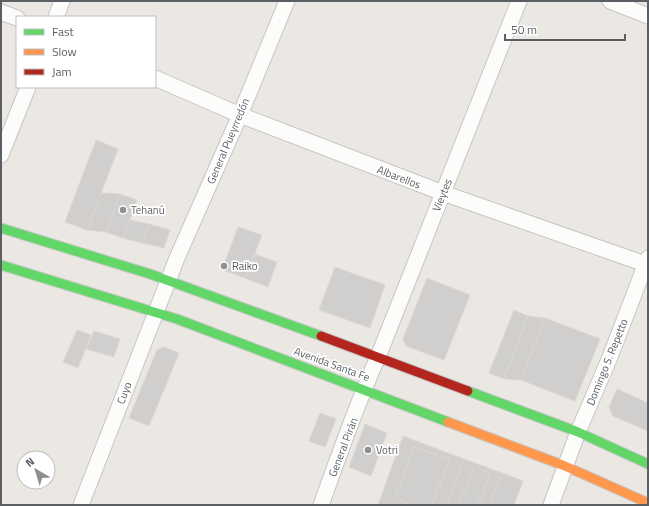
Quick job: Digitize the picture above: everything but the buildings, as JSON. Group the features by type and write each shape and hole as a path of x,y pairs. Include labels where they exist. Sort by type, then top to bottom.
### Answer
{"main road":[{"name":"Avenida Santa Fe","path":"1,228 169,281 378,357 578,432 648,464"},
{"name":"Avenida Santa Fe","path":"1,265 156,312 565,466 648,503"}],"street":[{"path":"56,16 62,1"},
{"name":"General Pueyrredón","path":"169,281 287,1"},
{"name":"Vieytes","path":"363,389 378,357 519,1"},
{"path":"610,1 648,16"},
{"path":"1,12 16,18"},
{"name":"Albarellos","path":"156,78 240,115 443,193 647,262"},
{"path":"1,155 28,88"},
{"name":"Domingo S. Repetto","path":"551,505 578,432 610,358 647,262"},
{"name":"Cuyo","path":"81,505 169,281"},
{"name":"General Pirán","path":"320,505 355,416 363,389"}],"traffic: fast":[{"path":"1,228 150,274 321,336"},
{"path":"1,265 177,319 448,422"},
{"path":"468,391 578,432 648,464"}],"traffic: slow":[{"path":"448,422 565,466 648,503"}],"traffic: jam":[{"path":"321,336 468,391"}],"place":[{"name":"Tehanú","path":"123,210"},
{"name":"Raiko","path":"224,266"},
{"name":"Votri","path":"368,450"}]}
